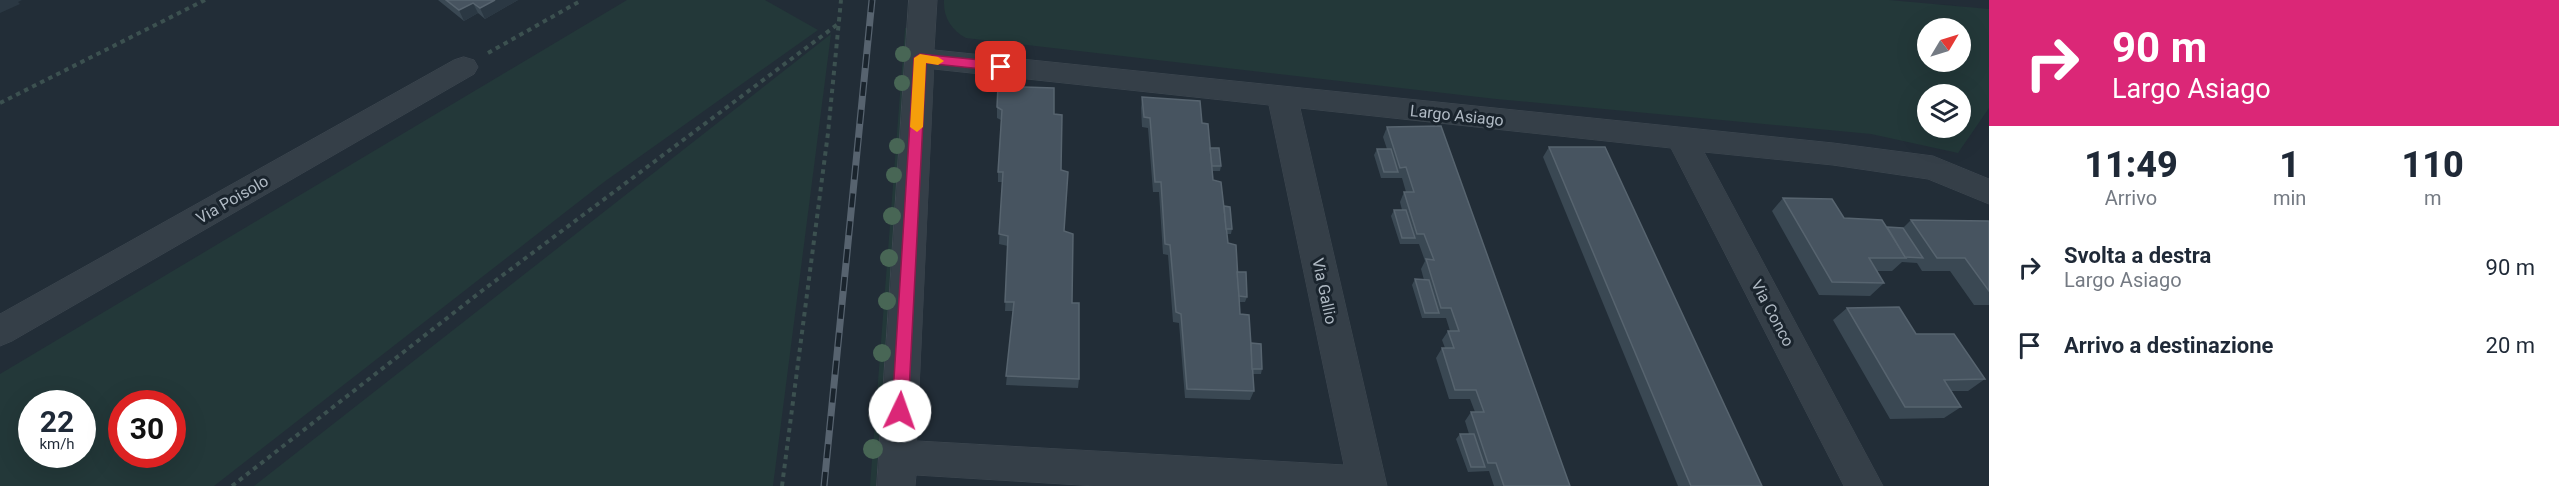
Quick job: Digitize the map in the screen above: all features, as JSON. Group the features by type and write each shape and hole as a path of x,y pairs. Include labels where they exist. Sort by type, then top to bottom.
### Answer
{"street":[{"path":"923,0 896,472 1368,485"},
{"name":"Largo Asiago","path":"920,58 1833,154 1933,168 1989,192"},
{"name":"Via Poisolo","path":"0,331 464,67"},
{"name":"Via Gallio","path":"1282,96 1368,485"},
{"name":"Via Conco","path":"1682,139 1864,486"}],"path":[{"path":"0,103 205,0"},
{"path":"464,67 582,0"},
{"path":"782,486 828,133 841,0"},
{"path":"232,486 483,290 838,24"}],"green space":[{"path":"627,0 765,0 818,30 604,182 214,486 0,486 0,374"},
{"path":"944,0 1889,0 1989,9 1989,108 1971,134 1971,84 1917,84 1917,138 1968,138 1958,153 1871,134 1496,99 966,38 956,31 945,12"},
{"path":"905,28 908,28 876,486 870,486"},
{"path":"831,34 773,486 254,486"}],"building":[{"path":"446,0 495,0 480,8 473,3 459,10"},
{"path":"998,86 1054,88 1054,114 1062,115 1061,170 1068,172 1064,231 1073,234 1072,303 1079,303 1079,379 1006,376 1014,302 1005,302 1008,236 999,234 1003,172 998,172 1002,110 997,107"},
{"path":"1142,97 1200,101 1202,123 1208,124 1213,180 1221,182 1228,243 1236,245 1240,314 1249,315 1254,391 1187,389 1181,314 1176,312 1170,245 1165,244 1161,182 1155,182 1150,118 1144,117"},
{"path":"1441,126 1570,486 1504,486 1496,463 1488,463 1471,412 1484,412 1476,390 1455,390 1442,348 1454,348 1448,331 1459,331 1451,308 1441,308 1426,259 1434,260 1424,234 1417,234 1404,192 1414,192 1406,167 1400,168 1387,127"},
{"path":"1549,147 1605,147 1762,486 1691,486"},
{"path":"1210,148 1219,148 1221,166 1212,166"},
{"path":"1377,149 1391,149 1398,172 1384,172"},
{"path":"1783,198 1832,199 1844,218 1882,220 1906,258 1869,258 1884,283 1832,282"},
{"path":"1224,206 1230,207 1232,229 1226,229"},
{"path":"1394,210 1406,210 1415,238 1402,238"},
{"path":"1911,220 1989,221 1989,291 1965,258 1937,258"},
{"path":"1887,227 1903,228 1923,258 1905,257"},
{"path":"1237,272 1246,272 1247,297 1239,296"},
{"path":"1415,279 1429,280 1439,313 1425,313"},
{"path":"1899,307 1916,334 1954,334 1985,379 1944,380 1961,407 1905,407 1847,308"},
{"path":"1251,343 1261,344 1262,369 1252,369"},
{"path":"1460,434 1474,434 1485,467 1471,467"}],"railway":[{"path":"824,486 872,0"}],"slow traffic":[{"path":"917,127 920,58 938,61"}],"route":[{"path":"900,411 920,58 1001,67"}]}
